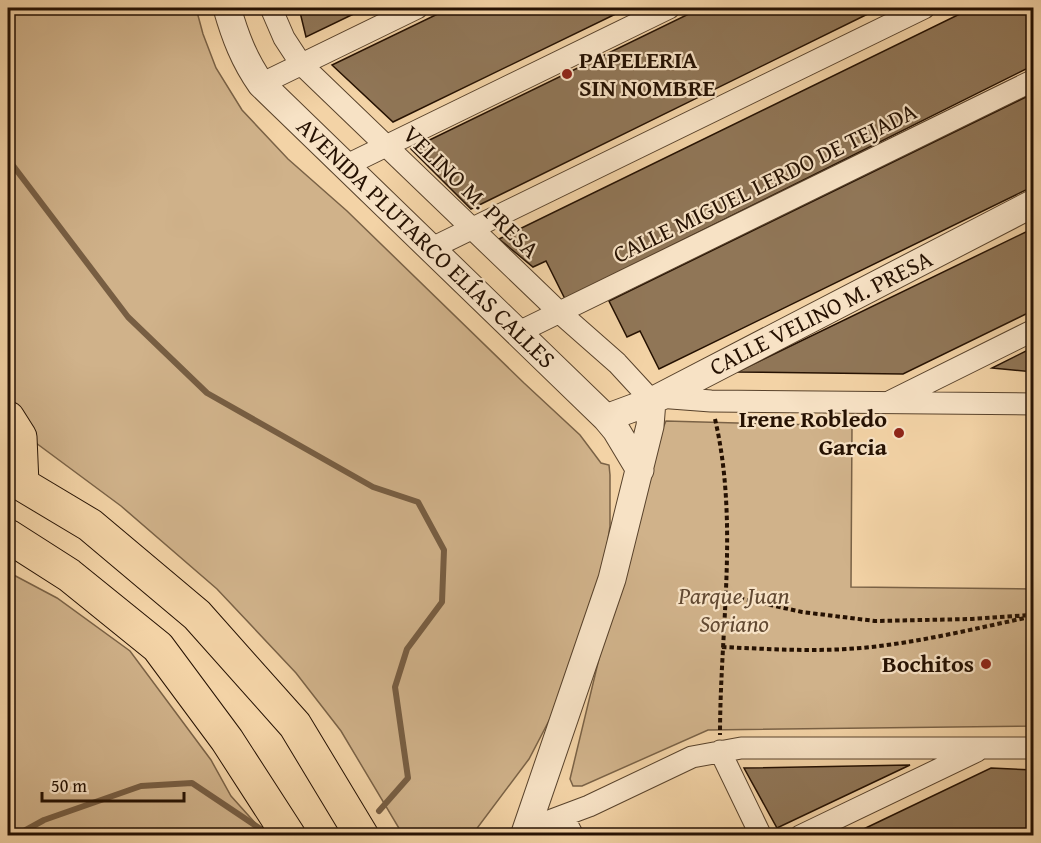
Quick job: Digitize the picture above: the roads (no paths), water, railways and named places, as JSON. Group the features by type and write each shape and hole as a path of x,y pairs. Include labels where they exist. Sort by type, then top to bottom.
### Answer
{"highway":[{"path":"8,418 20,437 15,480 90,525 197,615 295,725 362,836"},
{"path":"8,536 69,575 158,647 228,740 289,836"}],"street":[{"name":"AVENIDA PLUTARCO ELÍAS CALLES","path":"227,8 236,39 249,67 261,84 606,418 616,430 640,470"},
{"name":"VELINO M. PRESA","path":"271,8 284,38 301,64 559,312 655,399"},
{"path":"261,84 417,8"},
{"path":"345,166 669,8"},
{"path":"430,249 924,8"},
{"name":"CALLE MIGUEL LERDO DE TEJADA","path":"519,332 1034,80"},
{"name":"CALLE VELINO M. PRESA","path":"606,418 655,399 1034,203"},
{"path":"887,402 1034,330"},
{"path":"521,834 612,579 640,470 655,399 1034,404"},
{"path":"521,834 589,806 692,757 720,751 741,748 1034,748"},
{"path":"800,836 983,748"},
{"path":"720,751 761,836"},
{"path":"563,816 573,836"}],"waterway":[{"path":"8,159 128,317 207,393 373,487 418,502 444,550 442,602 407,649 395,687 408,778 379,811"},
{"path":"15,836 44,820 141,786 192,783 271,836"}],"place":[{"name":"PAPELERIA SIN NOMBRE","path":"567,74"},
{"name":"Irene Robledo Garcia","path":"899,433"},
{"name":"Bochitos","path":"986,664"}],"park label":[{"name":"Parque Juan Soriano","path":"734,610"}]}
